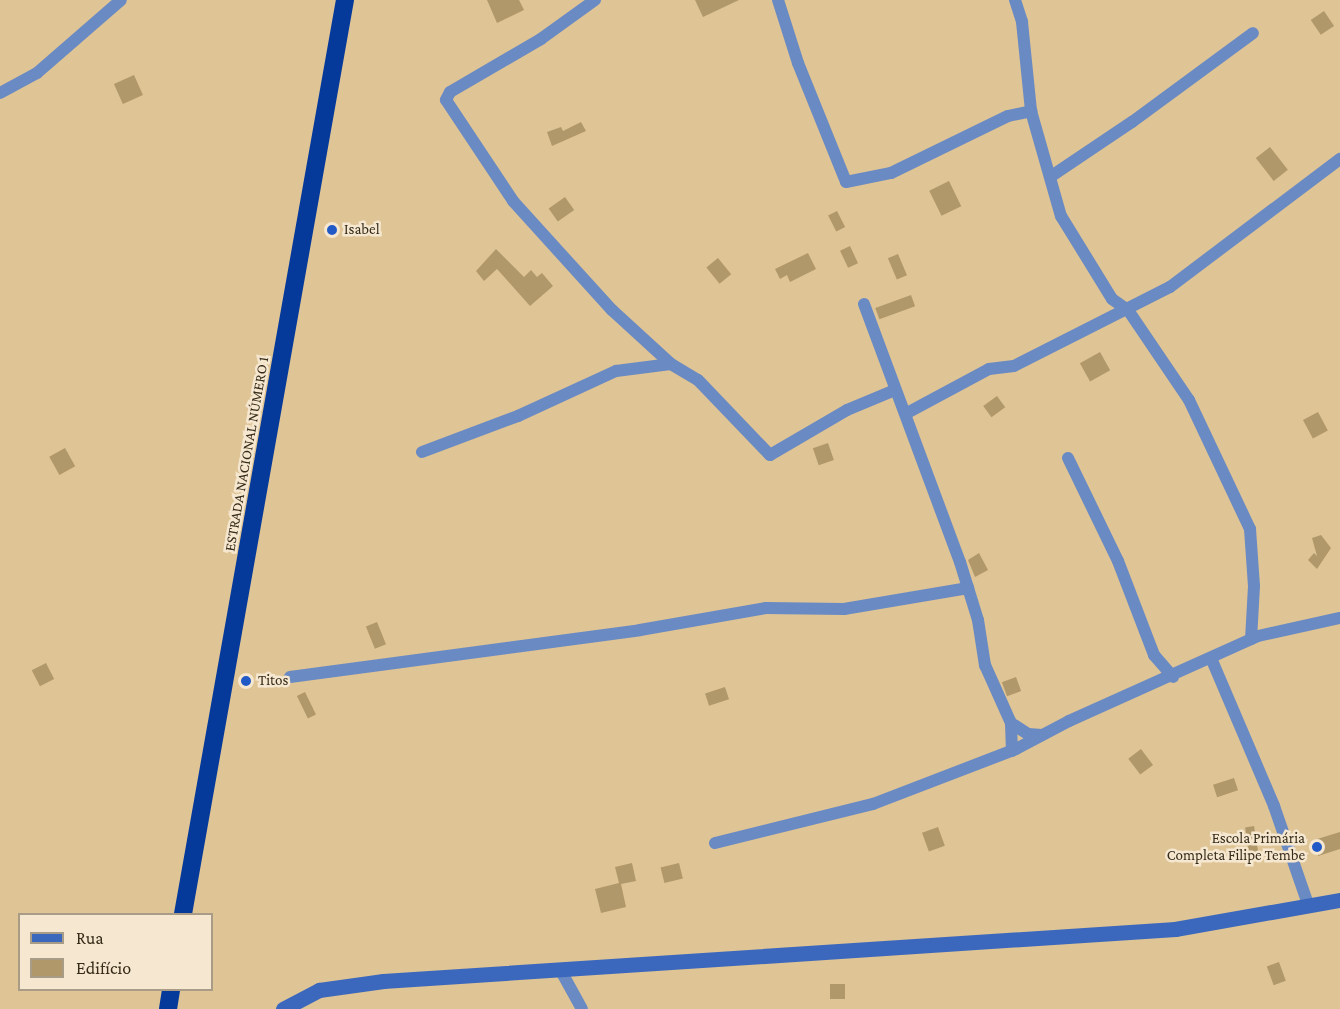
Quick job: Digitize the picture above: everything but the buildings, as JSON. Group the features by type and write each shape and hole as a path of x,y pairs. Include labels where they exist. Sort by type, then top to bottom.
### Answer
{"highway":[{"name":"ESTRADA NACIONAL NÚMERO 1","path":"183,913 345,0"},
{"path":"168,1009 171,991"}],"street":[{"path":"0,93 37,73 121,0"},
{"path":"595,0 540,39 450,92 446,100 513,201 612,310 671,364 698,380 770,455 848,410 895,390"},
{"path":"778,0 798,63 846,182 891,173 1008,116 1031,111"},
{"path":"1015,0 1022,22 1031,111 1061,216 1112,299 1128,310 1189,400 1250,528 1253,541 1251,639"},
{"path":"1050,177 1132,122 1252,33"},
{"path":"907,413 989,369 1014,366 1170,287 1340,159"},
{"path":"864,304 895,390 907,413 968,588 985,665 1011,723 1012,751"},
{"path":"422,452 518,416 608,373 671,364"},
{"path":"1068,458 1118,561 1155,655 1173,677"},
{"path":"290,677 640,630 745,611 844,609 968,588"},
{"path":"715,843 873,804 1012,751 1251,639 1340,618"},
{"path":"1252,624 1265,634"},
{"path":"1211,658 1266,784 1308,904"},
{"path":"1011,723 1028,734 1042,735"},
{"path":"284,1009 319,990 339,985 1175,929 1340,900"},
{"path":"561,970 582,1009"}],"place":[{"name":"Isabel","path":"332,230"},
{"name":"Titos","path":"246,681"},
{"name":"Escola Primária Completa Filipe Tembe","path":"1317,847"}]}
